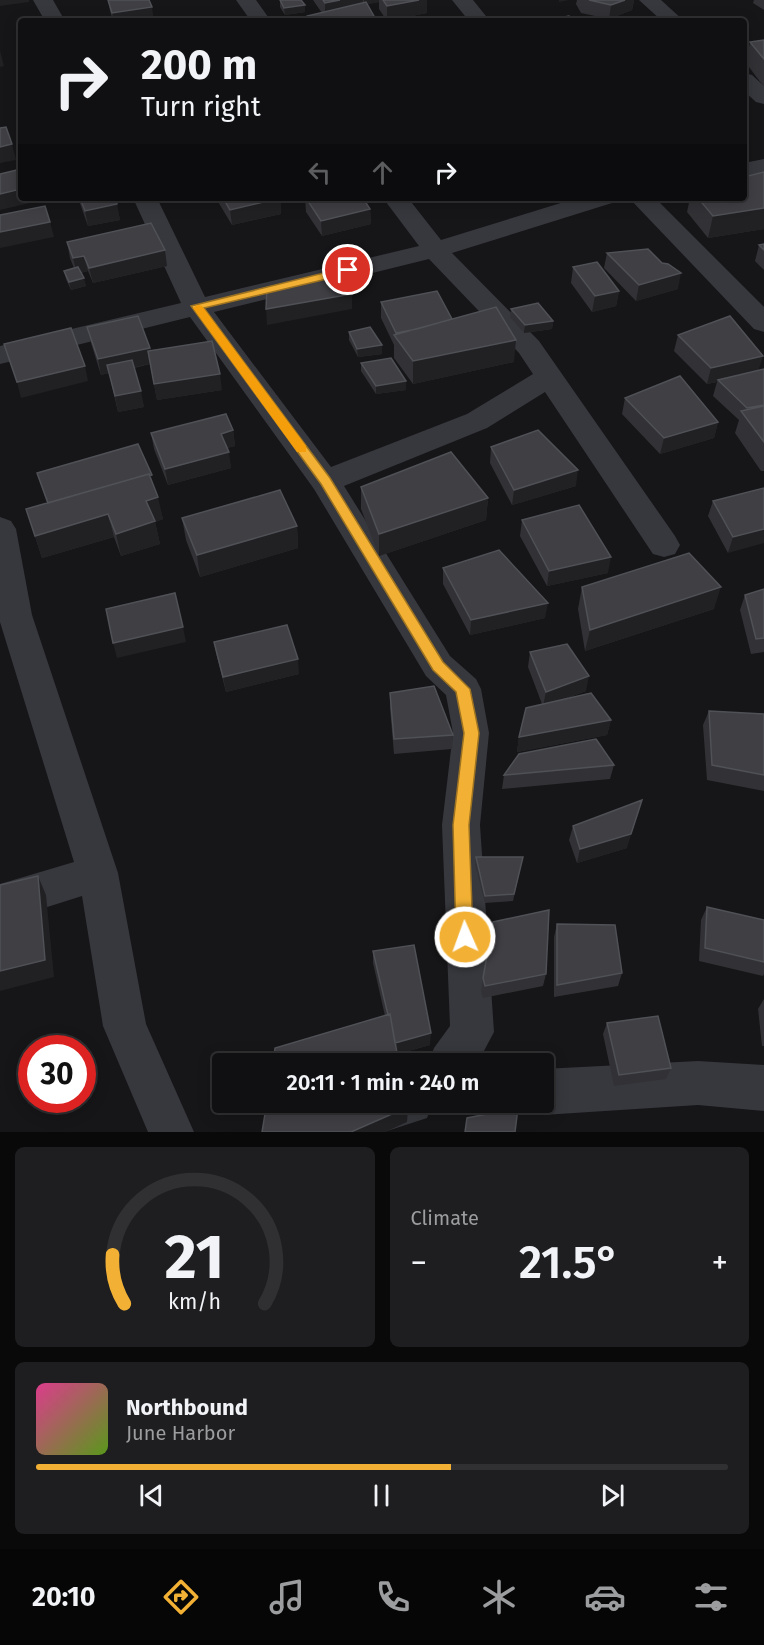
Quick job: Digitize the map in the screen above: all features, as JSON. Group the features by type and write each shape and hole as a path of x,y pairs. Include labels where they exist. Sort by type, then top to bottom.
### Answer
{"street":[{"path":"43,0 53,18"},
{"path":"246,0 259,18"},
{"path":"462,0 477,18"},
{"path":"649,0 670,18"},
{"path":"747,83 764,97"},
{"path":"747,169 764,166"},
{"path":"146,201 196,306 325,481 438,666 462,689 471,733 461,825 472,1032 458,1053"},
{"path":"397,201 435,250 529,347 551,376 664,545"},
{"path":"0,354 435,250 593,201"},
{"path":"644,201 764,323"},
{"path":"325,481 477,421 551,376"},
{"path":"0,529 15,615 98,873 125,1026 171,1132"},
{"path":"0,903 98,873"},
{"path":"554,1091 698,1083 764,1088"},
{"path":"297,1132 369,1113"}],"building":[{"path":"108,0 149,0 152,7 112,13"},
{"path":"280,0 301,0 305,5 284,8"},
{"path":"323,0 340,0 325,3"},
{"path":"383,0 419,0 387,6"},
{"path":"589,0 625,0 611,5"},
{"path":"366,2 375,18 307,18 307,16"},
{"path":"764,40 764,59 750,42"},
{"path":"6,127 12,144 0,147 0,128"},
{"path":"18,170 18,190 0,194 0,174"},
{"path":"764,172 764,208 713,216 700,201 747,201 747,176"},
{"path":"81,201 116,201 117,204 85,211"},
{"path":"225,201 268,201 230,210"},
{"path":"308,201 365,201 370,209 321,221"},
{"path":"45,206 50,222 0,232 0,215"},
{"path":"151,223 165,250 89,268 84,256 73,258 67,242"},
{"path":"648,249 662,263 668,264 681,273 639,285 607,253"},
{"path":"597,262 619,291 595,296 573,267"},
{"path":"78,267 84,278 69,282 64,271"},
{"path":"343,273 352,294 266,309 267,287"},
{"path":"437,291 452,319 396,333 381,302"},
{"path":"538,303 553,321 525,325 511,309"},
{"path":"496,307 516,340 413,361 394,335"},
{"path":"138,316 150,348 98,359 87,327"},
{"path":"730,316 763,356 711,368 678,335"},
{"path":"370,327 382,345 357,349 349,332"},
{"path":"71,328 85,366 17,382 4,344"},
{"path":"212,341 220,374 154,384 148,351"},
{"path":"391,358 406,381 376,386 361,363"},
{"path":"132,360 141,391 115,396 107,365"},
{"path":"764,369 764,405 747,408 718,380"},
{"path":"680,376 718,422 664,438 625,398"},
{"path":"764,406 764,442 741,411"},
{"path":"226,414 233,430 221,434 229,452 165,469 151,433"},
{"path":"538,430 578,470 514,490 491,447"},
{"path":"138,444 152,475 48,503 37,473"},
{"path":"451,452 488,498 379,534 361,487"},
{"path":"149,474 158,497 146,501 155,521 116,534 108,514 35,536 26,509"},
{"path":"764,488 764,529 733,537 713,501"},
{"path":"280,490 297,526 197,555 182,518"},
{"path":"579,505 611,557 549,571 522,520"},
{"path":"499,550 548,603 471,620 443,568"},
{"path":"689,553 721,587 590,630 582,587"},
{"path":"764,589 764,638 756,639 745,595"},
{"path":"175,593 183,627 113,643 106,609"},
{"path":"287,625 298,659 223,677 214,642"},
{"path":"567,644 589,676 546,692 530,652"},
{"path":"434,686 453,735 394,739 390,693"},
{"path":"591,693 611,720 519,737 526,708"},
{"path":"709,711 764,714 764,775 712,765"},
{"path":"596,739 614,765 504,775 519,754"},
{"path":"642,800 631,834 580,849 573,826"},
{"path":"476,857 523,857 514,894 485,896"},
{"path":"38,876 45,960 0,971 0,885"},
{"path":"707,907 764,920 764,962 705,948"},
{"path":"549,910 546,974 485,986 483,978 493,922"},
{"path":"557,924 615,925 622,973 557,985"},
{"path":"414,945 431,1033 395,1043 390,1014 388,1015 373,951"},
{"path":"390,1014 397,1053 274,1053 275,1048"},
{"path":"658,1016 671,1068 619,1075 607,1023"},
{"path":"265,1113 394,1113 351,1132 262,1132"},
{"path":"492,1113 517,1113 515,1132 465,1132 467,1118"}],"slow traffic":[{"path":"198,308 302,449"}],"route":[{"path":"348,270 196,306 325,481 438,666 462,689 471,733 461,825 465,937"}]}
